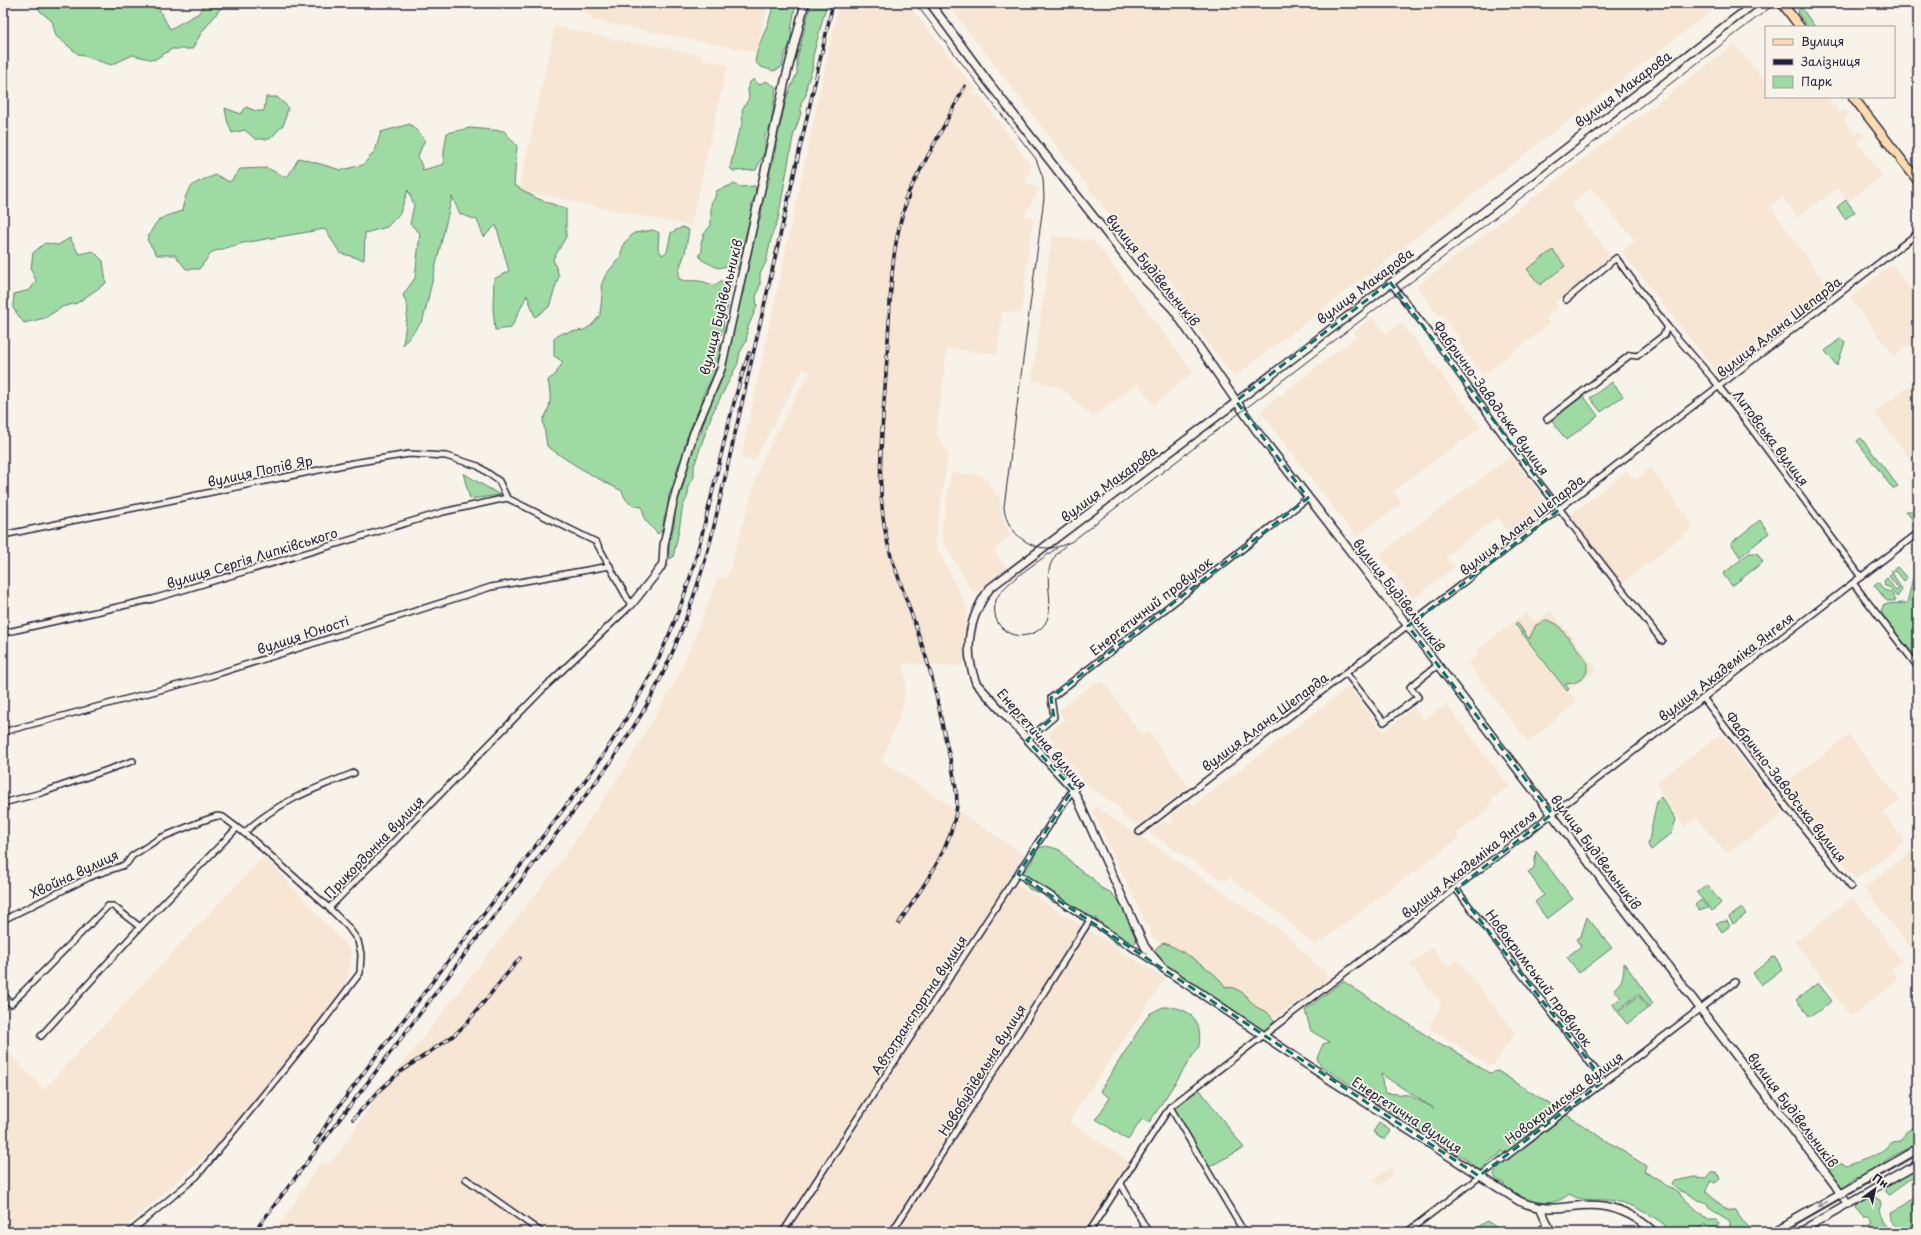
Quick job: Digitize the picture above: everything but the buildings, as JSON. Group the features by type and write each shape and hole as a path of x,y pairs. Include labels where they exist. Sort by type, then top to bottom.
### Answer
{"main road":[{"name":"вулиця Будівельників","path":"631,605 659,570 663,562 664,544 677,487 693,435 721,369 785,81 805,3"},
{"name":"вулиця Будівельників","path":"930,3 989,83 1132,265 1173,309 1256,430 1552,814 1848,1205"},
{"name":"вулиця Макарова","path":"990,588 1755,3"},
{"path":"1782,3 1799,26"},
{"path":"1855,98 1918,181"},
{"name":"Енергетична вулиця","path":"990,588 974,614 970,632 968,650 971,671 976,683 1072,789 1145,946 1164,968 1264,1035 1519,1200 1541,1209 1589,1206 1610,1208 1634,1218 1654,1232"},
{"path":"1772,1232 1918,1149"},
{"path":"1800,1232 1918,1164"},
{"path":"1541,1209 1549,1229"}],"street":[{"name":"вулиця Алана Шепарда","path":"1139,832 1918,233"},
{"name":"Литовська вулиця","path":"1566,300 1616,258 1667,326 1719,386 1861,577"},
{"name":"Фабрично-Заводська вулиця","path":"1390,282 1430,333 1510,445 1662,642"},
{"path":"1547,418 1630,355 1637,356 1664,335 1667,326"},
{"name":"вулиця Попів Яр","path":"3,535 346,465 409,454 446,456 478,466 499,481 507,498"},
{"path":"507,498 596,542 631,605"},
{"name":"вулиця Сергія Липківського","path":"3,633 152,599 443,512 507,498"},
{"name":"Енергетичний провулок","path":"1027,740 1054,717 1051,698 1308,498"},
{"name":"вулиця Академіка Янгеля","path":"1089,1232 1170,1107 1704,699 1918,533"},
{"name":"вулиця Юності","path":"3,732 201,679 491,587 610,566"},
{"path":"1853,583 1918,667"},
{"name":"Прикордонна вулиця","path":"130,1232 197,1176 276,1080 360,973 361,954 358,941 348,927 330,908 548,684 631,605"},
{"path":"1346,674 1384,722 1418,697 1410,687 1438,665"},
{"name":"Фабрично-Заводська вулиця","path":"1704,699 1768,785 1851,887"},
{"path":"3,803 41,793 133,761"},
{"path":"244,833 258,819 305,792 354,773"},
{"name":"Автотранспортна вулиця","path":"783,1232 1018,874 1072,789"},
{"name":"Хвойна вулиця","path":"3,920 92,876 122,866 127,863 132,856 147,846 178,830 217,816 224,817 237,828"},
{"path":"41,1036 140,927 237,828 330,908"},
{"name":"Енергетична вулиця","path":"1018,874 1164,968"},
{"name":"Новокримський провулок","path":"1456,889 1604,1081"},
{"path":"3,994 11,1004 108,906 113,906 140,927"},
{"name":"Новобудівельна вулиця","path":"892,1232 1090,920"},
{"name":"Новокримська вулиця","path":"1407,1232 1735,982"},
{"path":"1170,1107 1244,1232"},
{"path":"466,1179 541,1232"},
{"path":"1121,1184 1148,1232"},
{"path":"1538,1232 1549,1229"}],"highlighted area":[{"path":"1390,282 1560,509 1408,626 1552,814 1456,889 1604,1081 1479,1176 1018,874 1073,789 1027,740 1054,717 1051,698 1308,498 1236,401"}],"shaded area":[{"path":"528,3 556,3 555,8"},
{"path":"578,3 768,3 756,52 592,20"},
{"path":"839,3 908,3 976,90 973,93 976,96 979,94 1031,166 1026,183 1039,189 1025,216 1033,217 1021,313 1003,311 997,354 947,348 936,433 948,455 935,542 967,608 963,666 903,663 906,678 903,706 882,761 1025,855 1008,879 1165,979 1069,1121 1129,1162 1083,1232 275,1232 319,1165 331,1162 343,1148 372,1103 556,868 624,769 676,681 719,576 727,579 760,465 791,405 810,373 803,369 755,460 741,458"},
{"path":"947,3 1722,3 1234,377 1183,310 1184,297 1162,270 1155,274"},
{"path":"555,26 635,44 643,43 703,56 702,59 727,65 691,226 519,190"},
{"path":"1735,44 1765,82 1765,98 1828,98 1839,113 1844,110 1849,116 1844,120 1856,135 1860,132 1864,136 1857,142 1882,176 1848,201 1838,188 1797,217 1783,197 1770,206 1829,288 1718,374 1622,252 1635,241 1591,188 1571,204 1612,258 1555,303 1558,307 1546,318 1549,324 1483,376 1459,343 1461,340 1442,315 1439,316 1417,286"},
{"path":"1052,236 1094,241 1193,372 1154,405 1138,383 1093,417 1061,388 1032,380"},
{"path":"1892,264 1916,297 1918,297 1918,340 1894,356 1850,298"},
{"path":"1373,317 1386,334 1401,322 1463,403 1465,402 1467,405 1466,407 1481,427 1393,491 1402,503 1356,537 1260,411 1356,337 1353,332"},
{"path":"1918,380 1918,465 1916,463 1914,464 1874,412"},
{"path":"1511,456 1548,505 1511,534 1498,517 1446,556 1454,567 1413,599 1379,554"},
{"path":"1651,468 1694,527 1622,584 1569,516 1627,471 1635,480"},
{"path":"951,473 982,475 1000,499 1003,521 1011,535 994,550 1006,568 974,594 941,537"},
{"path":"1551,611 1596,667 1595,671 1569,691 1577,702 1528,742 1468,663 1479,654 1476,651 1526,612 1535,623"},
{"path":"1094,683 1104,683 1142,735 1148,731 1189,786 1138,826 1121,815 1122,809 1090,788 1048,734 1065,719 1058,711"},
{"path":"1349,687 1383,732 1414,708 1424,721 1446,704 1509,786 1490,801 1492,804 1487,807 1489,809 1456,834 1459,838 1315,946 1279,913 1236,883 1230,876 1224,881 1148,832 1164,821 1168,825 1174,820 1171,815 1189,801 1194,805"},
{"path":"1849,735 1900,800 1883,813 1905,841 1856,879 1783,785"},
{"path":"1718,736 1725,738 1782,812 1782,815 1730,852 1725,851 1696,818 1685,827 1661,794 1657,782"},
{"path":"1096,807 1286,934 1296,943 1295,946 1312,959 1311,962 1324,971 1327,980 1275,1018 1153,938 1093,812"},
{"path":"1918,846 1918,958 1864,888"},
{"path":"264,856 352,952 345,990 232,1132 120,1232 3,1232 3,1047 44,1089"},
{"path":"1853,897 1902,961 1891,970 1898,979 1851,1017 1795,942"},
{"path":"1432,948 1447,967 1457,959 1515,1032 1494,1064 1490,1066 1428,1027 1440,1010 1440,1000 1428,988 1410,965"},
{"path":"1390,1167 1395,1173 1378,1186 1373,1180"}],"green space":[{"path":"35,3 153,3 156,4 170,29 199,13 204,3 225,3 202,32 192,49 172,49 154,60 133,55 111,65 78,54 56,36 52,21 41,12"},
{"path":"773,3 796,3 791,30 791,43 785,53 782,67 774,71 761,67 755,62 770,18"},
{"path":"811,3 827,3 813,56 812,70 807,84 806,95 801,103 801,113 793,137 778,219 772,235 766,262 760,274 760,285 756,297 757,306 748,327 746,342 740,352 738,363 712,414 694,466 694,477 688,486 688,496 682,510 673,557 669,559 669,542 674,526 676,503 682,490 695,440 701,433 707,410 723,376 730,349 732,330 735,324 740,299 744,291 744,280 748,270 753,237 761,216 764,190 769,182 770,171 775,156 776,143 787,96 797,73 797,59"},
{"path":"1801,7 1814,26 1807,26 1799,15 1798,10"},
{"path":"754,79 759,85 766,81 776,87 771,126 765,136 765,151 756,170 733,171 730,168 738,134 743,123 742,110 749,98 748,90 750,82"},
{"path":"266,97 277,97 288,107 284,124 270,139 255,139 245,130 232,133 227,120 225,108 241,114 246,107 256,111 264,111"},
{"path":"410,124 425,139 418,156 423,170 444,164 444,151 447,133 470,128 504,131 517,146 514,185 536,198 566,209 566,237 553,259 559,276 549,307 535,317 527,295 511,328 495,330 493,307 494,279 509,271 496,225 484,237 477,220 460,214 452,197 423,320 403,345 408,308 403,295 415,278 420,233 410,224 414,205 408,190 400,213 387,227 365,233 364,260 340,253 325,229 243,243 212,252 199,269 186,269 175,255 157,255 147,240 153,227 159,220 168,215 182,211 188,191 196,183 216,175 230,182 240,169 267,168 287,178 299,158 341,170 363,165 375,151 381,132"},
{"path":"734,184 740,187 755,186 756,195 751,205 753,208 743,245 741,267 731,271 727,266 718,268 702,260 699,255 702,251 701,243 704,234 711,225 711,203 715,198 716,191"},
{"path":"1846,200 1855,212 1845,219 1837,207"},
{"path":"682,227 689,230 685,253 679,270 679,279 687,281 701,281 715,285 721,281 729,282 732,287 726,295 728,307 723,319 724,328 719,338 721,353 715,365 715,373 703,395 702,405 686,440 682,459 678,465 675,484 669,494 667,513 664,518 663,529 658,534 645,520 642,507 634,506 629,503 622,491 565,459 547,446 543,420 548,410 550,401 548,380 555,375 563,362 554,356 554,338 563,333 584,330 592,325 600,315 602,295 601,286 605,276 620,257 624,243 634,233 653,230 659,233 658,248 662,255 667,252 671,233"},
{"path":"70,238 79,254 93,251 103,261 106,283 77,303 62,307 45,318 24,323 13,308 14,294 30,290 36,281 31,269 33,253 45,243 58,245"},
{"path":"1553,250 1565,266 1540,285 1527,269"},
{"path":"1841,338 1845,342 1837,366 1825,351"},
{"path":"1612,382 1623,396 1601,412 1590,398"},
{"path":"1583,395 1598,416 1566,440 1550,418"},
{"path":"1861,438 1898,486 1893,489 1857,441"},
{"path":"463,473 500,495 470,499"},
{"path":"1906,511 1915,511 1918,519 1914,522"},
{"path":"1760,520 1769,533 1740,557 1731,543"},
{"path":"1749,553 1757,553 1763,562 1732,586 1723,574"},
{"path":"1918,556 1918,660 1885,619 1881,611 1884,604 1907,603"},
{"path":"1897,567 1907,578 1904,581 1896,571 1893,573 1891,571"},
{"path":"1893,574 1902,590 1897,597 1889,587 1885,586 1884,581 1887,578 1896,591 1899,589 1889,576"},
{"path":"1878,582 1884,590 1891,592 1896,601 1887,601 1874,585"},
{"path":"1547,620 1557,624 1584,657 1587,663 1587,672 1583,678 1574,683 1565,684 1569,689 1567,691 1515,624 1517,622 1529,639 1536,625"},
{"path":"1661,797 1676,819 1672,833 1651,850 1648,845 1657,801"},
{"path":"1047,846 1060,850 1078,869 1091,877 1101,888 1110,892 1121,903 1124,911 1136,920 1140,929 1138,939 1133,945 1123,947 1117,944 1107,937 1098,919 1089,918 1081,920 1065,907 1050,901 1042,894 1029,889 1023,882 1022,874 1031,863 1038,848"},
{"path":"1536,851 1573,899 1547,919 1535,902 1544,895 1528,872 1534,868"},
{"path":"1707,885 1721,903 1712,911 1697,893"},
{"path":"1701,900 1708,908 1699,911 1695,905"},
{"path":"1742,908 1746,914 1733,924 1729,917"},
{"path":"1587,917 1612,948 1579,973 1567,957 1581,946 1576,939 1581,936"},
{"path":"1727,921 1730,926 1722,932 1716,923"},
{"path":"1164,943 1179,950 1198,962 1215,975 1225,987 1234,988 1243,993 1256,1007 1267,1012 1274,1020 1272,1027 1266,1030 1254,1031 1243,1025 1229,1012 1152,958 1159,945"},
{"path":"1773,957 1776,958 1782,969 1761,985 1753,973"},
{"path":"1624,963 1653,1003 1649,1007 1639,994 1617,1011 1613,1004 1621,998 1614,989 1622,978"},
{"path":"1343,981 1444,1047 1448,1047 1489,1073 1498,1071 1646,1166 1644,1171 1678,1193 1708,1220 1716,1220 1719,1223 1715,1232 1707,1232 1705,1224 1699,1228 1703,1232 1666,1232 1665,1225 1647,1213 1621,1202 1585,1199 1574,1197 1569,1194 1563,1199 1540,1202 1517,1194 1498,1180 1494,1174 1502,1163 1511,1158 1501,1151 1500,1154 1481,1170 1450,1150 1445,1145 1400,1120 1385,1107 1370,1100 1354,1087 1320,1065 1317,1058 1323,1044 1330,1042 1311,1031 1305,1010","holes":["1381,1074 1430,1106 1408,1095 1386,1093 1383,1087"]},
{"path":"1818,983 1832,1001 1810,1017 1796,1000"},
{"path":"1639,996 1648,1008 1627,1024 1618,1012"},
{"path":"1163,1007 1180,1009 1192,1016 1199,1029 1199,1046 1149,1123 1142,1119 1128,1140 1096,1119 1110,1098 1100,1091 1149,1014"},
{"path":"1197,1086 1244,1148 1207,1168 1170,1107"},
{"path":"1379,1123 1391,1131 1385,1140 1373,1132"},
{"path":"1915,1127 1918,1129 1918,1144 1891,1157 1861,1177 1854,1178 1845,1186 1838,1187 1830,1177 1830,1169 1841,1163 1847,1166 1878,1154 1892,1142 1901,1141 1906,1132"},
{"path":"1918,1168 1918,1175 1890,1194 1886,1192 1886,1187 1889,1184"},
{"path":"1712,1172 1717,1172 1720,1179 1715,1183 1711,1181 1705,1191 1727,1210 1736,1211 1749,1227 1751,1232 1730,1232 1730,1221 1709,1208 1707,1204 1687,1193 1679,1191 1672,1185 1674,1181 1695,1177 1707,1178"},
{"path":"1918,1194 1918,1232 1874,1232 1871,1228 1873,1223 1870,1218 1865,1218 1855,1208 1858,1203 1869,1196 1880,1200 1881,1204 1879,1209 1886,1223 1892,1228 1896,1224 1892,1219 1891,1211 1903,1205"},
{"path":"1487,1221 1503,1232 1471,1232"}],"tram line":[{"path":"915,3 1036,159 1043,178 1044,198 1004,507 1008,522 1018,536 1032,545 1049,548 1071,542 1776,3"},
{"path":"1057,548 1017,577 998,596 995,604 996,618 1000,626 1009,633 1022,636 1029,635 1041,628 1045,623 1050,607 1048,580 1051,563 1056,555 1065,546"},
{"path":"1783,1232 1918,1155"}],"railway":[{"path":"254,1232 611,762 644,710 675,648 691,605 711,539 833,3"},
{"path":"905,199 965,86"},
{"path":"899,923 925,884 941,856 952,827 957,805 954,777 933,683 928,664 891,556 885,532 882,507 881,456 890,295 894,254 902,214 909,195"},
{"path":"315,1143 332,1116 370,1064 584,782 630,713 656,664 678,613 687,587 704,529 732,411 749,353"},
{"path":"353,1119 381,1089 400,1072 453,1036 465,1025 520,958"}]}
